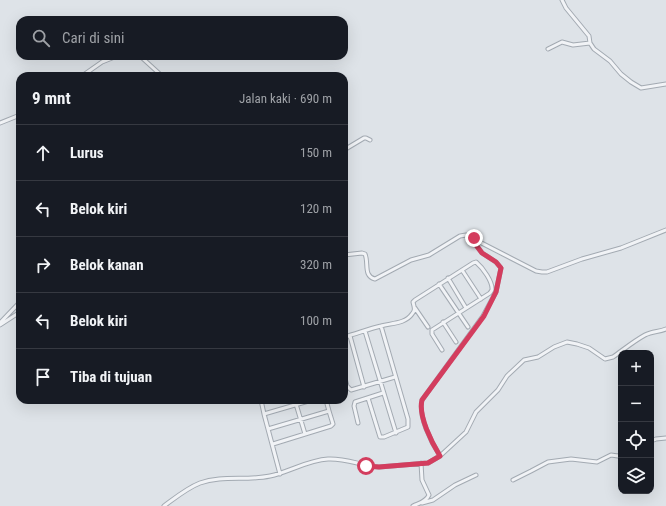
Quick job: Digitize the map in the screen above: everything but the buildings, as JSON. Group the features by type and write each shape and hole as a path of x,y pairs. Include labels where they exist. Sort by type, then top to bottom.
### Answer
{"street":[{"path":"562,0 566,8 589,36 590,43 596,50 639,88 666,84"},
{"path":"548,49 562,42 573,45 590,43"},
{"path":"88,72 107,60"},
{"path":"144,60 158,72"},
{"path":"0,124 16,117"},
{"path":"348,148 364,138 370,140"},
{"path":"348,255 365,254 368,273 370,277 375,278 411,260 429,255 460,236 466,234 499,253 515,259 536,271 547,272 665,232"},
{"path":"440,456 426,430 421,409 422,400 484,316 496,292 501,268 496,262 482,253 470,237"},
{"path":"428,327 415,308 413,302 414,300 476,262 493,289 490,293 431,331 442,350"},
{"path":"462,270 480,299"},
{"path":"448,278 466,308"},
{"path":"440,284 468,327"},
{"path":"0,324 16,306"},
{"path":"364,387 350,336 380,326 404,321 412,315 415,308"},
{"path":"0,324 16,314"},
{"path":"443,322 456,342"},
{"path":"368,398 380,437 384,438 407,428 409,424 380,326"},
{"path":"164,506 200,483 223,478 258,478 280,474 302,465 326,459 344,460 366,466 379,467 431,461 440,456 466,432 476,412 498,390 507,376 524,360 538,357 554,347 567,342 589,348 600,356 610,358 645,335 666,329"},
{"path":"365,331 396,433"},
{"path":"348,387 351,390 395,377"},
{"path":"358,423 354,403 383,393"},
{"path":"262,404 280,474"},
{"path":"264,414 296,404 305,434"},
{"path":"273,444 332,425 327,404"},
{"path":"268,429 329,411"},
{"path":"654,440 666,438"},
{"path":"513,480 548,462 571,459 597,462 611,455 618,456"},
{"path":"421,463 422,480 429,495 429,497 422,503"},
{"path":"413,506 433,500 455,485 476,475"}],"route":[{"path":"366,466 379,467 428,463 440,456 426,430 421,409 422,400 484,316 498,288 501,268 496,262 482,253 470,237 474,238"}]}
